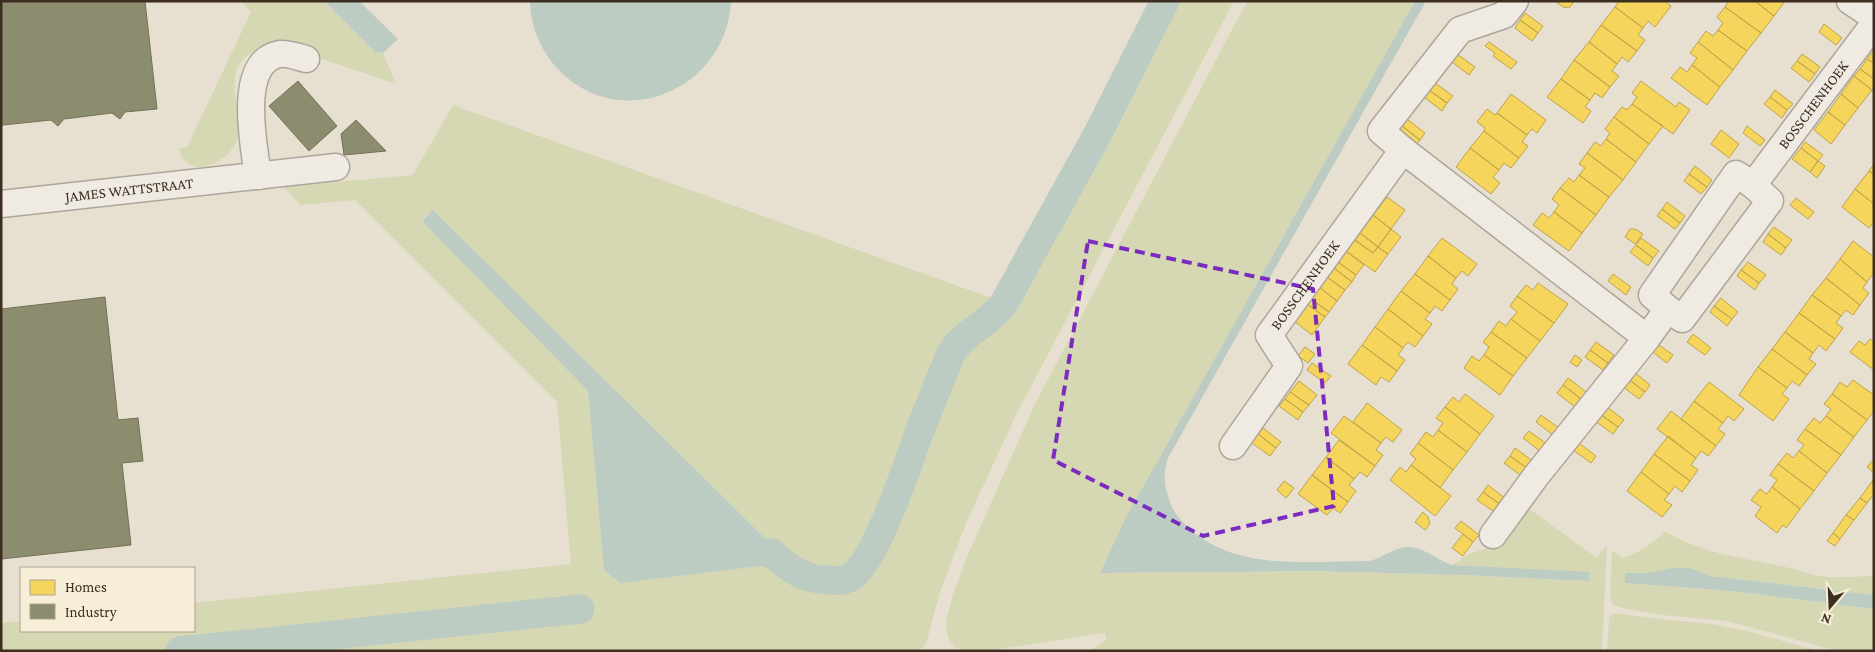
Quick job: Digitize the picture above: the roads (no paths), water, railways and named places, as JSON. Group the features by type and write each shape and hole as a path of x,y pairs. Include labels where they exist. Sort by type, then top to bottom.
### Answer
{"street":[{"path":"1515,1 1504,15 1460,30 1381,131 1647,338"},
{"path":"1850,1 1874,17"},
{"name":"BOSSCHENHOEK","path":"1753,185 1874,24"},
{"path":"258,176 251,108 257,73 260,66 266,60 278,54 306,59"},
{"name":"BOSSCHENHOEK","path":"1233,446 1289,366 1269,335 1403,150"},
{"name":"JAMES WATTSTRAAT","path":"1,204 336,167"},
{"path":"1736,174 1753,185 1770,202 1682,318 1652,295 1736,174"},
{"path":"1493,535 1536,476 1647,338 1668,309"}],"waterway":[{"path":"772,553 785,564 812,578 837,581 846,579 851,577 861,567 881,533 950,355 961,341 1003,305 1096,137 1165,1"},
{"path":"180,651 580,609"}]}
